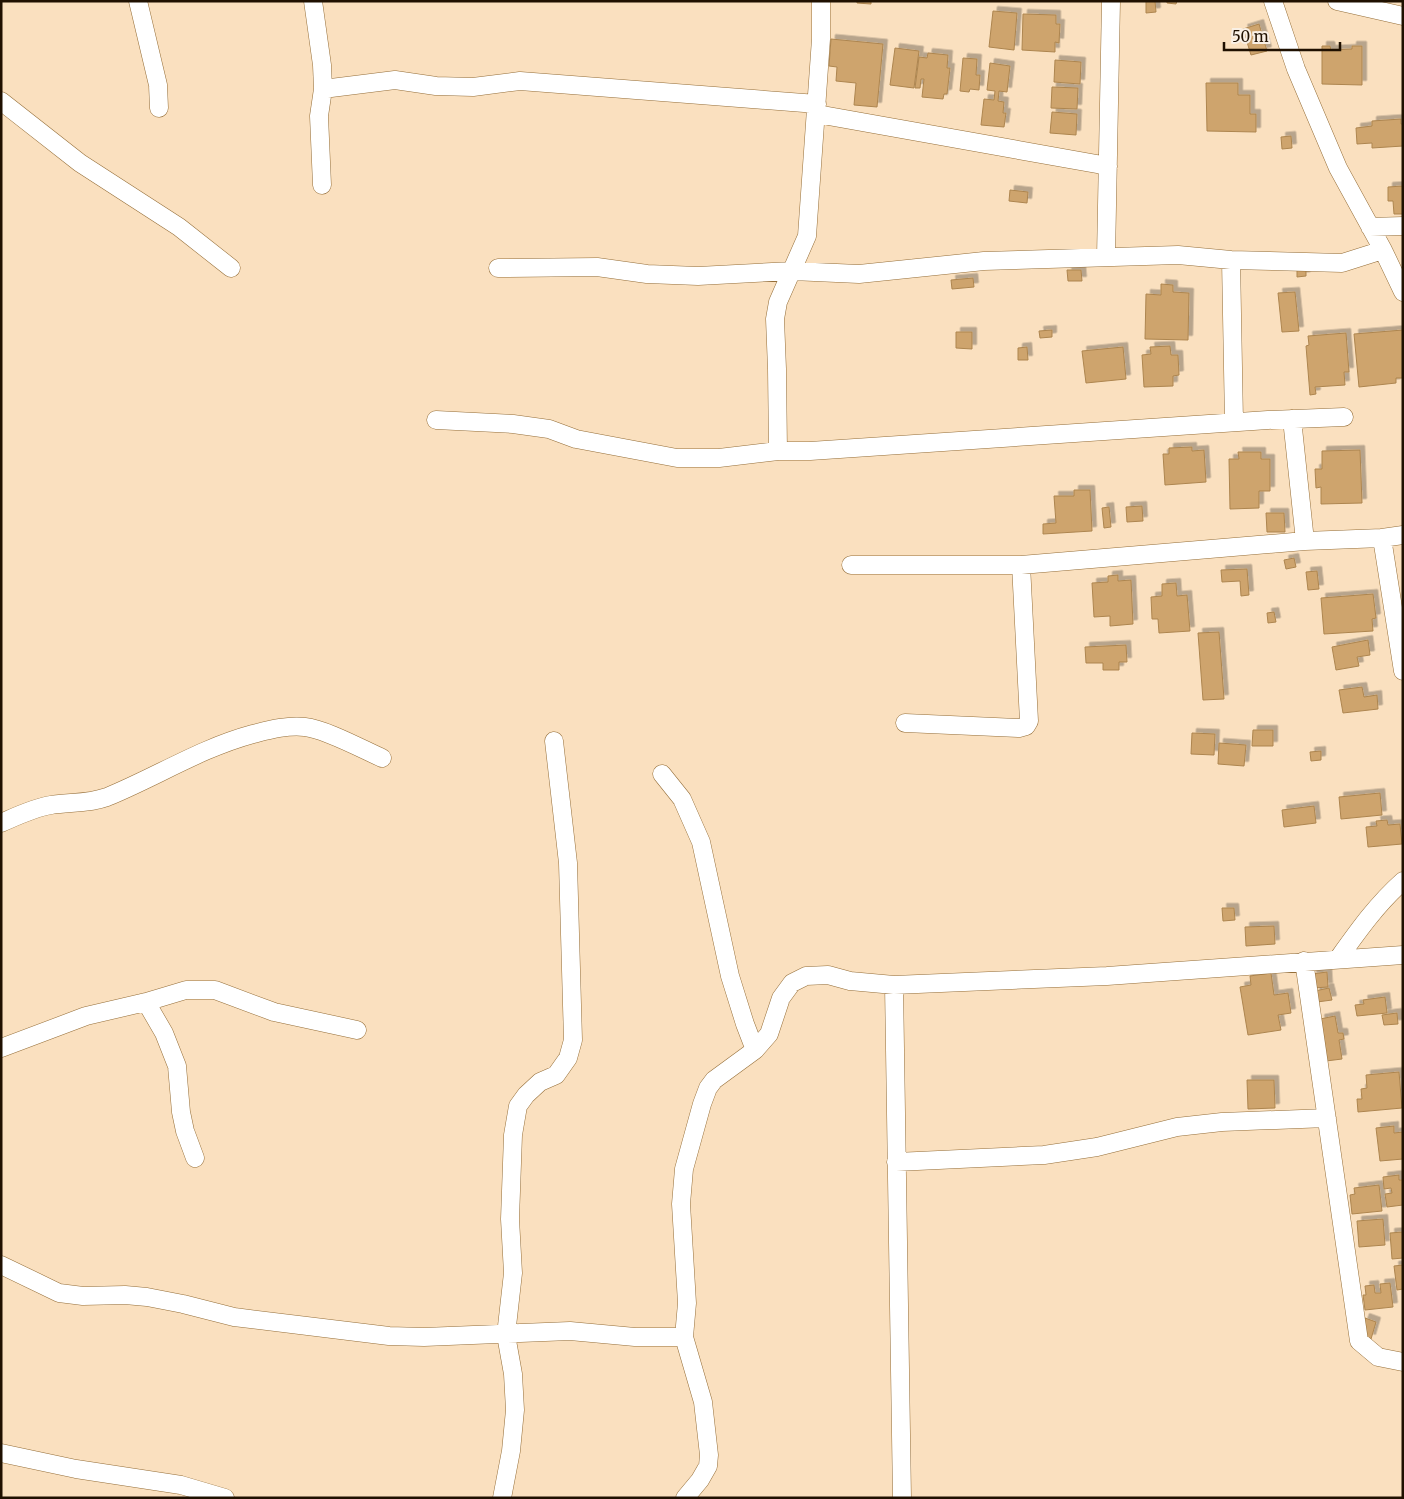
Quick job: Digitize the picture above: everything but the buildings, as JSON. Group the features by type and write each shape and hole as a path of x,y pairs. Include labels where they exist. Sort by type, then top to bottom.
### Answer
{"street":[{"path":"138,1 158,85 159,108"},
{"path":"313,1 322,65 323,89 319,116 322,185"},
{"path":"778,451 775,319 778,302 807,236 817,109 821,1"},
{"path":"1106,257 1111,1"},
{"path":"1273,1 1296,69 1338,168 1383,250 1403,292"},
{"path":"1337,1 1403,16"},
{"path":"323,89 395,80 436,86 472,87 520,81 817,109 1108,166"},
{"path":"1,101 80,163 179,227 231,268"},
{"path":"1370,227 1403,226"},
{"path":"498,268 597,266 647,274 698,276 792,271 859,274 984,261 1178,255 1231,260 1342,263 1383,250"},
{"path":"1231,260 1234,422"},
{"path":"436,420 512,424 549,429 576,438 677,458 719,458 778,451 810,451 1234,422 1344,417"},
{"path":"1292,419 1305,541"},
{"path":"851,565 1021,565 1305,541 1382,538 1403,535"},
{"path":"1382,538 1403,671"},
{"path":"905,723 1019,728 1026,726 1028,721 1021,565"},
{"path":"1,823 30,810 50,805 90,802 105,797 183,760 229,741 274,728 305,727 330,735 382,758"},
{"path":"502,1498 511,1451 515,1410 513,1374 506,1335 513,1273 510,1219 513,1135 518,1106 526,1095 540,1082 556,1075 568,1058 573,1040 568,863 554,741"},
{"path":"662,774 682,799 701,842 730,976 755,1050"},
{"path":"1338,959 1386,895 1403,881"},
{"path":"685,1498 700,1480 708,1466 709,1455 703,1402 684,1337 687,1302 681,1204 684,1169 708,1088 714,1080 755,1050 769,1034 781,998 792,983 806,976 828,975 850,981 894,985 1107,976 1403,955"},
{"path":"1304,961 1359,1341 1378,1357 1403,1362"},
{"path":"894,985 902,1498"},
{"path":"1,1048 86,1016 146,1002 186,990 215,990 274,1012 356,1030"},
{"path":"146,1002 164,1033 177,1066 181,1112 185,1131 195,1158"},
{"path":"896,1162 1044,1155 1097,1147 1177,1127 1222,1122 1327,1118"},
{"path":"1,1265 59,1293 83,1296 125,1295 147,1297 234,1317 389,1336 506,1335 570,1331 635,1336 684,1337"},
{"path":"1,1454 76,1469 181,1485 225,1498"},
{"path":"168,1498 181,1485"}]}
